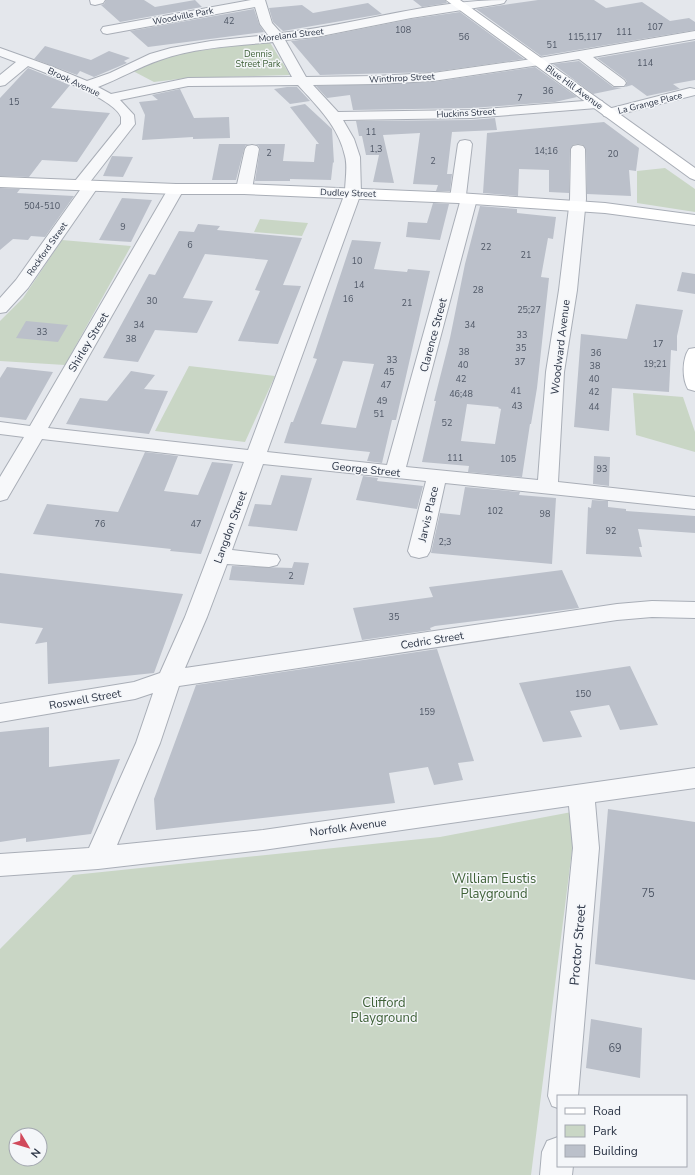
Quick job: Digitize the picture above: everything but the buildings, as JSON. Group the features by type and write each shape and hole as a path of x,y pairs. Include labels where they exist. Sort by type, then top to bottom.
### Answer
{"main road":[{"name":"Blue Hill Avenue","path":"456,3 695,175"},
{"name":"Dudley Street","path":"0,182 176,189 244,189 464,198 577,206 695,220"},
{"path":"695,353 693,368 695,385"}],"street":[{"name":"Moreland Street","path":"87,86 114,76 162,54 210,45 316,33 355,26 456,3 500,0"},
{"name":"Woodville Park","path":"107,30 260,1"},
{"path":"260,1 266,24 277,37 301,80 334,116 347,139 353,157 354,193"},
{"name":"Winthrop Street","path":"108,98 188,82 411,78 539,62 695,35"},
{"name":"Brook Avenue","path":"0,52 87,86 108,98 127,113 128,124 85,186"},
{"path":"581,54 619,83"},
{"path":"0,82 26,61"},
{"name":"La Grange Place","path":"610,113 690,92"},
{"name":"Huckins Street","path":"334,116 471,114 597,104"},
{"name":"Clarence Street","path":"396,472 464,198 465,144"},
{"path":"244,189 252,149"},
{"name":"Woodward Avenue","path":"548,488 555,372 568,290 577,206 578,149"},
{"name":"Rockford Street","path":"0,308 22,284 85,186"},
{"name":"Shirley Street","path":"0,495 176,189"},
{"name":"Langdon Street","path":"98,858 148,743 169,679 220,556 354,193"},
{"name":"George Street","path":"0,428 256,457 695,503"},
{"name":"Jarvis Place","path":"419,551 437,476"},
{"path":"220,556 269,560"},
{"name":"Cedric Street","path":"169,679 617,612 652,609 695,610"},
{"name":"Roswell Street","path":"0,713 135,690 169,679"},
{"name":"Norfolk Avenue","path":"0,865 98,858 263,840 695,778"},
{"name":"Proctor Street","path":"563,1095 586,848 581,794"},
{"path":"556,1175 557,1164"}],"green space":[{"name":"Dennis Street Park","path":"269,41 290,75 187,78 154,82 133,71 171,56 183,53"},
{"path":"665,168 695,189 695,212 637,203 637,171"},
{"path":"260,219 308,223 302,236 254,232"},
{"path":"62,240 131,246 65,365 0,361 0,321 23,298"},
{"path":"189,366 275,376 245,442 155,431"},
{"path":"633,393 683,397 695,432 695,452 636,435"},
{"name":"Clifford Playground","path":"577,811 531,1175 0,1175 0,949 73,875 440,837"}],"park label":[{"name":"William Eustis Playground","path":"494,886"}]}
